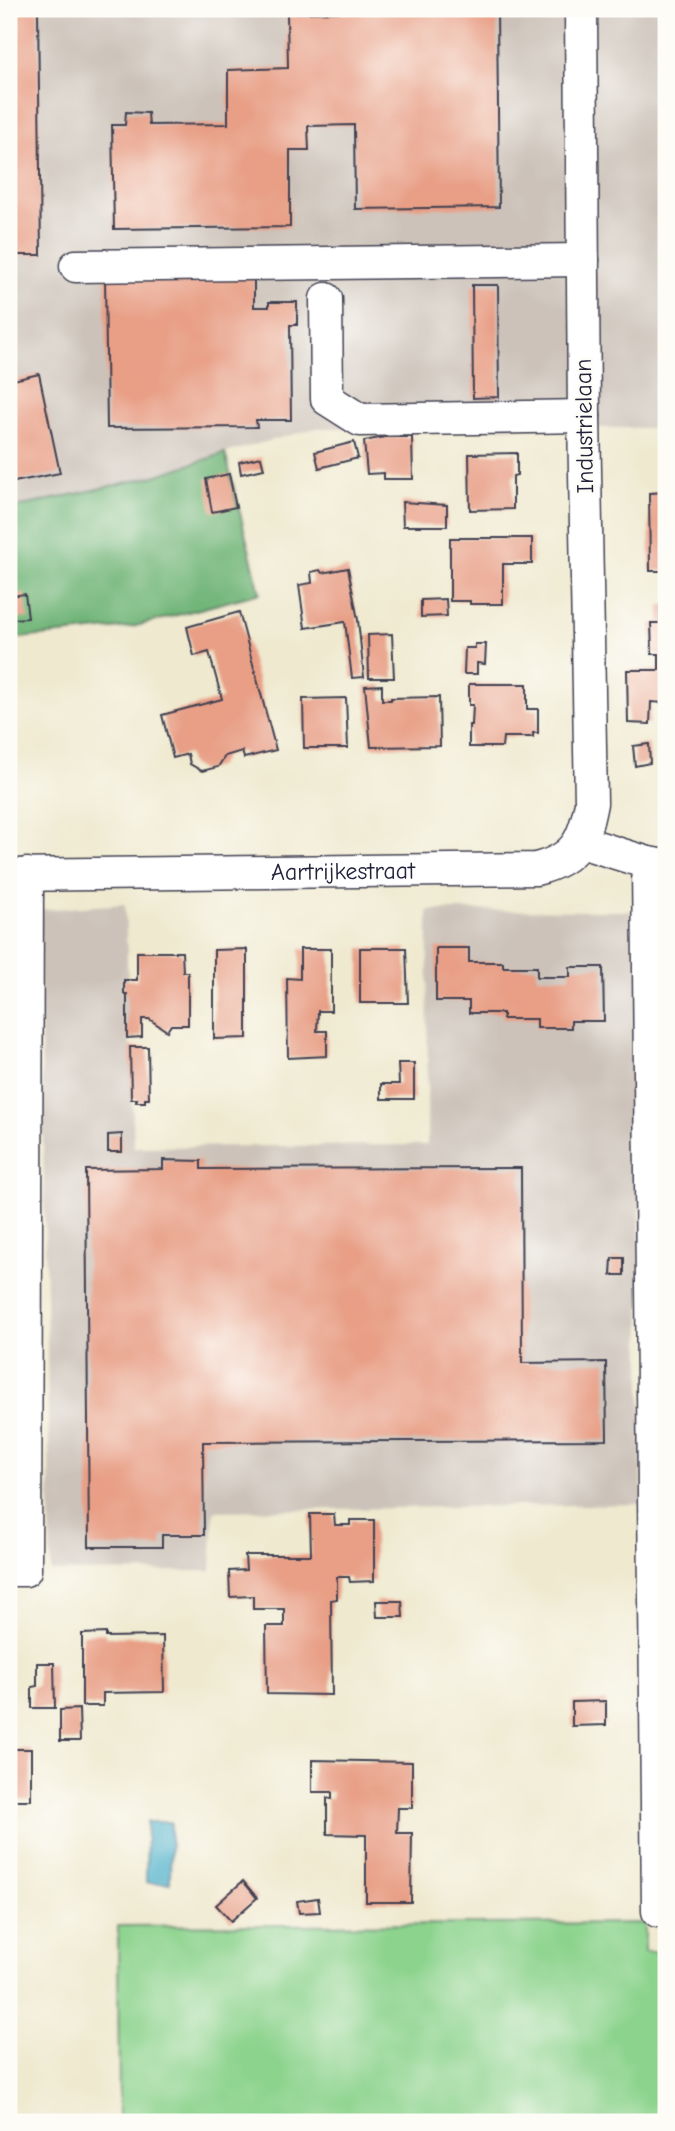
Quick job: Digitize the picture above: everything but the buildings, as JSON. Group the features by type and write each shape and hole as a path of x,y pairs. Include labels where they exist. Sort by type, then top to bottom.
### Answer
{"street":[{"name":"Industrielaan","path":"581,9 584,416 591,803 581,842"},
{"path":"76,267 583,260"},
{"path":"326,299 327,399 360,421 584,416"},
{"path":"581,842 657,864 661,1630 658,1911"},
{"name":"Aartrijkestraat","path":"18,874 536,869 553,865 568,856 581,842"},
{"path":"9,1570 25,1570 18,874"}],"shaded area":[{"path":"9,9 666,9 666,428 317,428 225,453 155,476 9,509"},
{"path":"125,904 134,1147 427,1145 428,910 631,911 638,976 642,1504 214,1511 211,1571 51,1572 39,910"}],"green space":[{"path":"225,453 260,593 132,627 9,639 9,509 155,476"},
{"path":"645,1923 645,1952 666,1952 666,2122 119,2122 118,1926"}],"water":[{"path":"147,1822 171,1822 170,1883 146,1883"}]}
